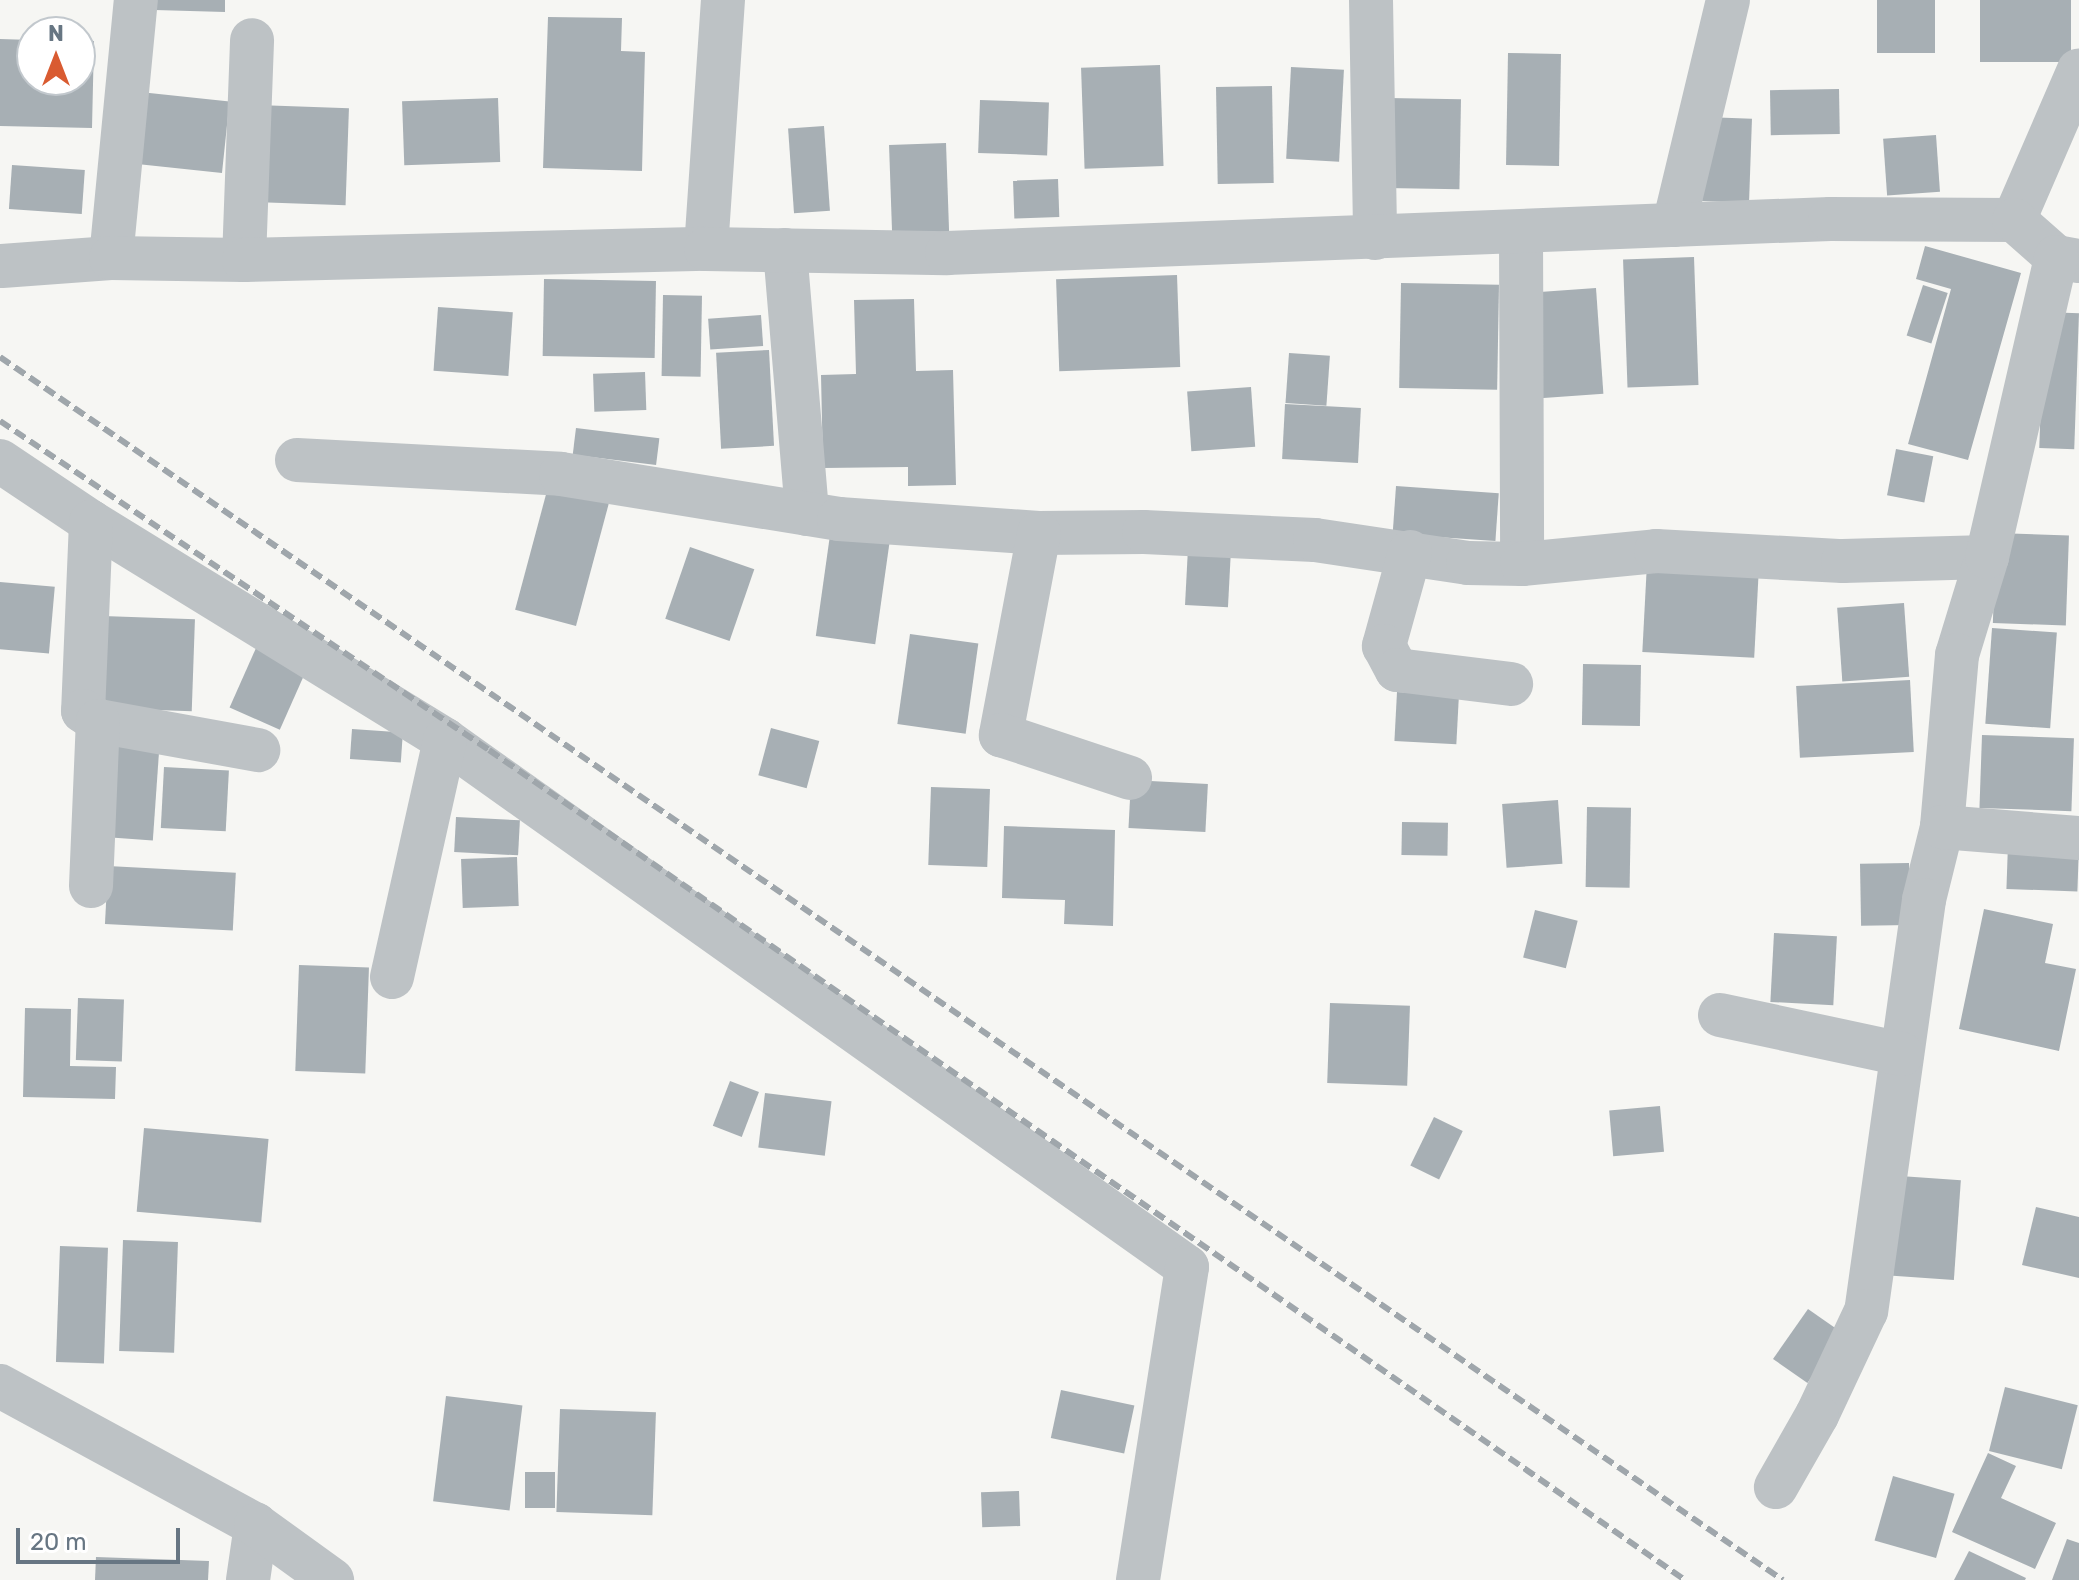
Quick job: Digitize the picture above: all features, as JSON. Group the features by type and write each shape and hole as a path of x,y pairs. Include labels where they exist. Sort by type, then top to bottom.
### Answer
{"street":[{"path":"111,258 136,0"},
{"path":"706,249 723,0"},
{"path":"1371,0 1375,238"},
{"path":"1674,225 1728,0"},
{"path":"244,260 252,40"},
{"path":"2014,220 2079,70"},
{"path":"2,266 111,258 244,260 706,249 947,253 1830,219 2014,220 2067,259 1987,557 1957,655 1942,827 1924,900 1866,1311 1817,1415 1776,1487"},
{"path":"1521,233 1522,564"},
{"path":"785,250 807,514"},
{"path":"297,460 561,474 807,514 1039,533 1144,532 1315,540 1468,563 1522,564 1656,551 1843,561 1987,557"},
{"path":"0,461 91,522 445,740 1187,1267 1138,1580"},
{"path":"91,522 83,711 98,721 258,750"},
{"path":"1039,533 1001,735 1130,778"},
{"path":"1410,552 1384,646 1397,670 1511,684"},
{"path":"91,886 98,721"},
{"path":"392,977 445,740"},
{"path":"1942,827 2079,838"},
{"path":"1720,1015 1902,1054"},
{"path":"0,1386 256,1525 332,1580"},
{"path":"248,1580 256,1525"}],"building":[{"path":"155,0 225,0 225,12 155,10"},
{"path":"1877,0 1935,0 1935,53 1877,53"},
{"path":"1980,0 2071,0 2071,62 1980,62"},
{"path":"548,17 622,18 621,51 645,52 642,171 543,168"},
{"path":"0,39 16,40 16,96 93,96 92,128 0,126"},
{"path":"1508,53 1561,54 1559,166 1506,165"},
{"path":"1160,65 1164,166 1085,169 1081,68"},
{"path":"1291,67 1344,70 1339,162 1286,159"},
{"path":"1272,86 1274,183 1218,184 1216,87"},
{"path":"1839,89 1840,134 1771,135 1770,90"},
{"path":"140,92 230,101 222,173 132,164"},
{"path":"498,98 500,162 404,165 402,101"},
{"path":"1388,98 1461,99 1459,189 1386,188"},
{"path":"980,100 1049,102 1047,155 978,153"},
{"path":"257,105 349,108 346,205 254,202"},
{"path":"1705,117 1752,119 1749,203 1702,201"},
{"path":"824,126 830,211 794,213 788,129"},
{"path":"1936,135 1940,192 1887,196 1883,139"},
{"path":"946,143 949,240 892,242 889,145"},
{"path":"12,165 85,170 82,214 9,209"},
{"path":"1058,179 1059,217 1014,219 1013,181"},
{"path":"1925,246 2021,273 1968,460 1908,444 1951,289 1916,279"},
{"path":"1694,257 1698,385 1628,387 1623,259"},
{"path":"1177,275 1180,367 1059,371 1056,279"},
{"path":"544,279 656,281 655,358 543,356"},
{"path":"1401,283 1499,285 1497,390 1399,388"},
{"path":"1923,285 1948,293 1931,343 1907,335"},
{"path":"1596,288 1603,394 1537,398 1529,293"},
{"path":"663,295 702,296 701,377 662,376"},
{"path":"914,299 916,371 953,370 956,485 908,486 908,467 823,468 821,375 856,374 854,300"},
{"path":"438,307 513,312 508,376 434,371"},
{"path":"2044,312 2079,313 2074,449 2039,448"},
{"path":"761,315 763,346 710,350 708,319"},
{"path":"769,350 774,446 721,449 716,353"},
{"path":"1289,353 1330,356 1326,406 1286,403"},
{"path":"645,372 646,410 594,412 593,374"},
{"path":"1251,387 1255,447 1191,451 1187,391"},
{"path":"1285,404 1361,408 1358,463 1282,459"},
{"path":"576,428 659,438 656,465 573,455"},
{"path":"1896,449 1933,456 1924,502 1887,495"},
{"path":"1396,486 1499,493 1495,541 1393,534"},
{"path":"548,487 609,503 576,626 515,610"},
{"path":"1996,533 2069,536 2066,625 1993,623"},
{"path":"830,535 889,543 875,644 816,636"},
{"path":"690,547 754,569 730,641 665,619"},
{"path":"1188,548 1231,550 1228,607 1185,605"},
{"path":"1647,563 1759,569 1754,658 1642,652"},
{"path":"0,582 55,587 49,654 0,649"},
{"path":"1904,603 1909,677 1842,681 1837,608"},
{"path":"103,616 195,619 192,711 100,708"},
{"path":"1992,628 2057,633 2050,728 1985,724"},
{"path":"910,634 978,644 966,734 897,724"},
{"path":"256,648 306,670 280,730 230,707"},
{"path":"1583,664 1641,665 1640,726 1582,725"},
{"path":"1910,680 1914,752 1800,758 1796,686"},
{"path":"1397,692 1459,695 1456,744 1394,741"},
{"path":"771,728 819,741 807,788 758,775"},
{"path":"352,729 403,733 401,762 350,759"},
{"path":"1982,735 2074,738 2071,811 1979,808"},
{"path":"108,736 160,740 153,840 101,837"},
{"path":"164,767 229,770 226,831 161,828"},
{"path":"1131,780 1208,784 1205,832 1128,828"},
{"path":"931,787 990,789 987,867 928,865"},
{"path":"1558,800 1562,864 1507,868 1502,804"},
{"path":"1587,807 1631,808 1630,888 1586,887"},
{"path":"456,817 520,820 518,855 454,852"},
{"path":"1402,822 1448,823 1447,856 1401,855"},
{"path":"1004,826 1115,830 1113,926 1064,924 1065,900 1002,898"},
{"path":"2008,844 2079,846 2077,891 2006,889"},
{"path":"517,857 519,906 463,908 461,859"},
{"path":"1909,863 1910,925 1861,926 1860,864"},
{"path":"108,866 236,873 233,931 105,924"},
{"path":"1984,909 2053,924 2045,963 2076,969 2059,1051 1959,1029"},
{"path":"1535,910 1578,921 1566,968 1523,958"},
{"path":"1774,933 1837,936 1833,1005 1770,1002"},
{"path":"299,965 369,967 365,1073 295,1071"},
{"path":"78,998 124,1000 122,1062 76,1060"},
{"path":"1330,1003 1410,1006 1407,1086 1327,1083"},
{"path":"25,1008 71,1009 70,1066 116,1067 115,1099 23,1097"},
{"path":"730,1081 759,1092 742,1137 713,1126"},
{"path":"765,1093 832,1101 825,1156 758,1148"},
{"path":"1660,1106 1664,1152 1613,1156 1609,1110"},
{"path":"1434,1117 1463,1131 1439,1180 1410,1166"},
{"path":"144,1128 269,1139 261,1223 137,1212"},
{"path":"1900,1176 1961,1180 1954,1280 1893,1276"},
{"path":"2036,1207 2079,1217 2079,1278 2022,1265"},
{"path":"123,1240 178,1242 174,1353 119,1351"},
{"path":"60,1246 108,1248 104,1364 56,1362"},
{"path":"1808,1309 1842,1333 1807,1383 1773,1359"},
{"path":"2005,1387 2078,1405 2062,1469 1989,1451"},
{"path":"1061,1390 1134,1406 1124,1454 1051,1438"},
{"path":"446,1396 522,1405 510,1511 433,1501"},
{"path":"560,1409 656,1412 652,1515 556,1512"},
{"path":"1988,1453 2016,1466 2001,1498 2056,1523 2035,1569 1952,1532"},
{"path":"525,1472 555,1472 555,1508 525,1508"},
{"path":"1893,1476 1955,1494 1936,1558 1875,1540"},
{"path":"1019,1491 1020,1526 982,1527 981,1492"},
{"path":"2067,1539 2079,1543 2079,1580 2052,1580"},
{"path":"1969,1551 2026,1578 1954,1580"},
{"path":"96,1557 209,1561 208,1580 95,1580"}],"railway":[{"path":"0,357 1783,1580"},
{"path":"0,421 489,750 1685,1580"}]}
